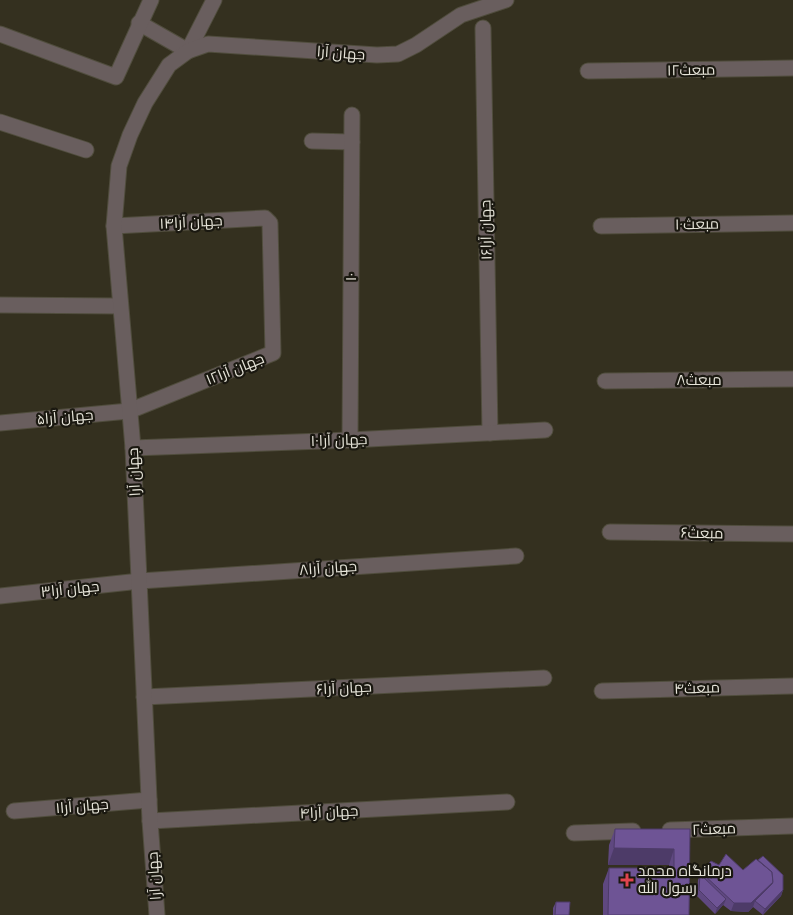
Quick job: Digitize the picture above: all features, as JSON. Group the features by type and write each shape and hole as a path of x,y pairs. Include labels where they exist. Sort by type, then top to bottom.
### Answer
{"street":[{"path":"0,34 116,77 151,0"},
{"name":"جهان آرا","path":"188,51 214,0"},
{"name":"جهان آرا","path":"157,915 150,821 133,448 119,306 114,226 119,166 130,135 145,103 169,65 188,51 208,44 377,55 398,54 416,45 481,4 506,0"},
{"path":"139,23 188,51"},
{"name":"جهان آرا۱۶","path":"483,28 490,433"},
{"name":"مبعث۱۲","path":"588,71 793,68"},
{"name":"۱۰","path":"350,440 352,115"},
{"path":"0,122 86,150"},
{"path":"312,141 352,142"},
{"name":"جهان آرا۱۴","path":"114,226 265,218 268,220"},
{"name":"جهان آرا۱۲","path":"129,411 273,353 270,233 268,220"},
{"name":"مبعث۱۰","path":"602,226 793,223"},
{"path":"0,305 119,306"},
{"name":"مبعث۸","path":"605,381 793,379"},
{"name":"جهان آرا۵","path":"0,423 129,411"},
{"name":"جهان آرا۱۰","path":"133,448 545,430"},
{"name":"مبعث۶","path":"610,532 793,534"},
{"name":"جهان آرا۸","path":"140,581 516,556"},
{"name":"جهان آرا۳","path":"0,596 140,581"},
{"name":"جهان آرا۶","path":"144,697 544,678"},
{"name":"مبعث۴","path":"602,691 793,686"},
{"name":"جهان آرا۱","path":"14,811 149,800"},
{"name":"جهان آرا۴","path":"150,821 507,802"},
{"name":"مبعث۲","path":"574,833 793,826"}],"building":[{"path":"615,829 690,829 689,915 608,915 609,868 674,868 674,849 614,848"},
{"path":"726,854 743,870 756,859 772,872 773,882 751,903 734,903 701,872 711,861 719,865"},
{"path":"763,856 783,875 783,890 765,909 755,901 773,882 772,872 758,860"},
{"path":"700,874 726,899 717,908 699,890"},
{"path":"556,902 570,902 569,915 555,915"}],"place":[{"name":"درمانگاه محمد رسول الله","path":"627,880"}]}
